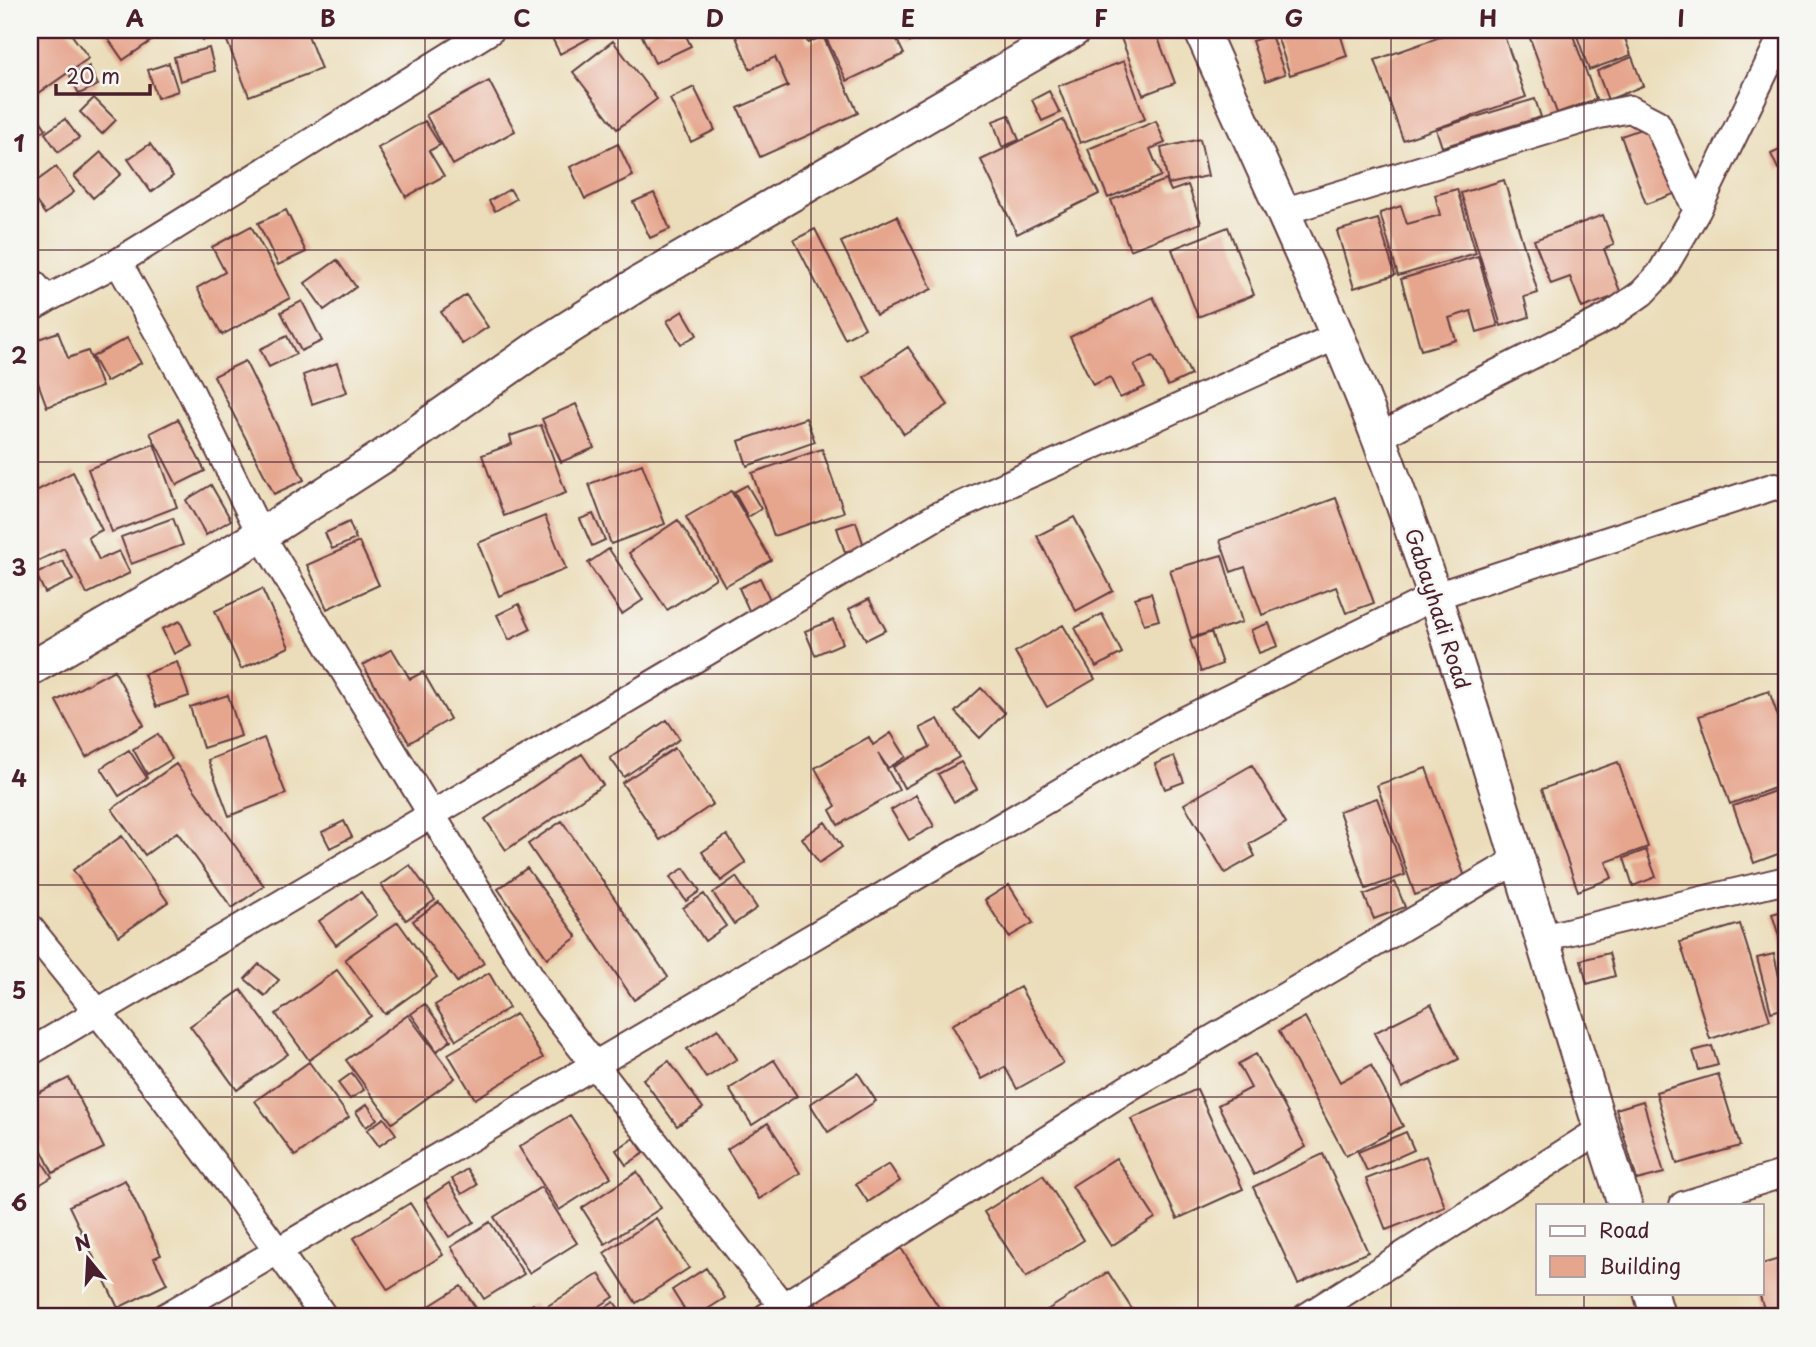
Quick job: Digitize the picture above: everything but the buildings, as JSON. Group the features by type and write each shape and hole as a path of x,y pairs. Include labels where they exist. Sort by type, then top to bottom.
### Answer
{"street":[{"path":"35,296 118,262 491,30"},
{"path":"30,669 261,535 384,455 542,344 641,282 1074,30"},
{"name":"Gabayhadi Road","path":"1201,30 1337,336 1378,438 1435,596 1625,1204"},
{"path":"1378,438 1486,378 1608,317 1642,293 1660,274 1697,211 1785,30"},
{"path":"1282,212 1599,115 1630,109 1657,123 1697,211"},
{"path":"118,262 189,388 261,535 548,1005 780,1313 1130,1087 1517,860"},
{"path":"30,1052 937,516 1337,336"},
{"path":"164,1317 1167,729 1435,596 1775,486 1786,489"},
{"path":"1542,938 1786,880"},
{"path":"30,928 97,1010 278,1250 324,1317"},
{"path":"1306,1317 1600,1130"},
{"path":"1686,1204 1786,1173"},
{"path":"1651,1294 1658,1317"}]}
